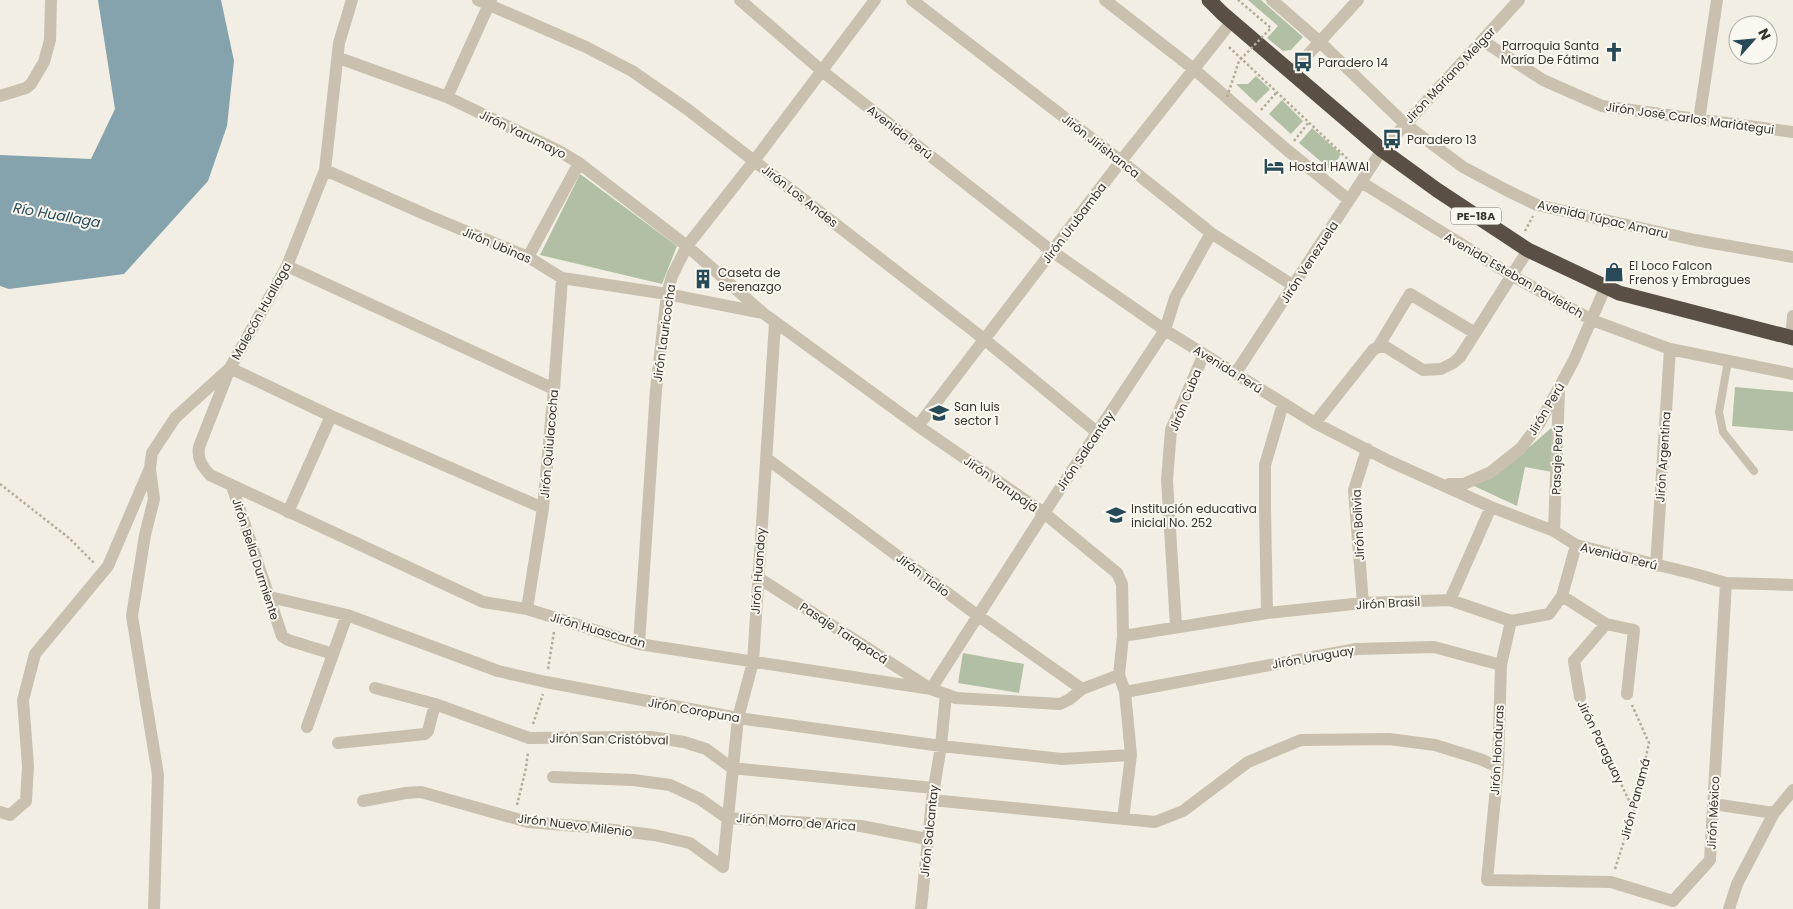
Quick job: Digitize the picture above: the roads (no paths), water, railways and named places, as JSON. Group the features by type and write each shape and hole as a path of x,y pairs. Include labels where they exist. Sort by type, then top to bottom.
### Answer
{"highway":[{"name":"PE-18A","path":"1209,0 1382,150 1437,190 1524,247 1618,293 1792,338"}],"street":[{"path":"0,96 26,88 31,84 44,62 50,40 51,0"},
{"name":"Malecón Huallaga","path":"0,812 10,815 26,801 28,766 23,700 35,654 108,566 150,468 152,453 175,418 230,368 287,266 325,170 339,58 339,43 352,0"},
{"name":"Avenida Perú","path":"740,0 822,71 1053,252 1165,330 1315,423 1367,448 1389,461 1491,507 1554,531 1576,546 1726,583 1793,585"},
{"name":"Jirón Lauricocha","path":"639,644 656,390 666,294 672,276 687,246 754,161 875,0"},
{"name":"Jirón Jirishanca","path":"912,0 1121,161 1211,234 1294,286"},
{"path":"1105,0 1195,70 1287,150 1349,200"},
{"name":"Avenida Túpac Amaru","path":"1272,0 1320,42 1404,124 1463,167 1537,205 1694,240 1793,257"},
{"path":"1291,73 1358,0"},
{"name":"Jirón Mariano Melgar","path":"1382,150 1519,0"},
{"path":"1699,120 1717,0"},
{"path":"447,97 486,2"},
{"name":"Jirón Los Andes","path":"486,2 586,47 632,71 687,109 984,339 1098,433"},
{"name":"Jirón Urubamba","path":"918,426 1121,161 1232,21"},
{"name":"Jirón José Carlos Mariátegui","path":"1483,41 1544,80 1602,106 1793,132"},
{"name":"Jirón Yarumayo","path":"339,58 447,97 559,151 579,163 687,246"},
{"name":"Jirón Venezuela","path":"1235,374 1382,150"},
{"path":"528,257 579,163"},
{"name":"Jirón Ubinas","path":"325,170 528,257 562,278 666,294 763,313"},
{"name":"Avenida Esteban Pavletich","path":"1363,179 1511,276 1592,320 1670,350 1793,374"},
{"name":"Jirón Salcantay","path":"931,689 1165,330 1175,298 1211,234"},
{"name":"Jirón Yarupajá","path":"687,246 763,313 918,426 1044,513 1117,574 1122,584 1123,636 1119,675 1125,692 1131,756 1123,818"},
{"path":"1378,347 1386,347 1422,370 1441,370 1460,358 1511,276 1524,247"},
{"path":"287,266 554,390"},
{"name":"Jirón Quiulacocha","path":"527,609 543,508 562,278"},
{"name":"Jirón Perú","path":"1443,484 1464,484 1490,472 1520,448 1538,424 1559,388 1592,320 1605,288"},
{"path":"1315,423 1373,350 1378,347 1410,294 1475,334"},
{"path":"1792,338 1793,316"},
{"name":"Jirón Huandoy","path":"723,867 738,718 753,662 757,576 776,322"},
{"name":"Jirón Argentina","path":"1656,566 1670,350"},
{"name":"Jirón Cuba","path":"1176,626 1167,480 1171,430 1204,354"},
{"path":"230,368 332,416 543,508"},
{"name":"Jirón Huascarán","path":"230,368 199,447 198,455 204,468 210,474 232,486 483,602 527,609 639,644 931,689 956,698 1060,704 1070,699 1082,689 1119,675"},
{"name":"Pasaje Perú","path":"1554,531 1559,388"},
{"path":"1267,613 1265,464 1283,404"},
{"path":"288,512 332,416"},
{"name":"Jirón Bolivia","path":"1363,603 1354,490 1367,448"},
{"name":"Jirón Ticlio","path":"766,458 977,616 1082,689"},
{"path":"150,468 154,499 145,535 132,616 158,775 154,909"},
{"name":"Jirón Bella Durmiente","path":"232,486 282,636 288,640 333,654"},
{"path":"1450,600 1491,507"},
{"path":"1576,546 1562,596 1606,624 1634,630 1627,694"},
{"name":"Pasaje Tarapacá","path":"757,576 931,689"},
{"name":"Jirón México","path":"1487,880 1611,882 1673,901 1710,860 1726,583"},
{"name":"Jirón Brasil","path":"1123,636 1176,626 1267,613 1363,603 1450,600 1512,621 1549,614 1562,596"},
{"name":"Jirón Coropuna","path":"270,597 347,615 498,671 546,682 738,718 941,746 1062,758 1131,756"},
{"path":"307,728 347,615"},
{"name":"Jirón Honduras","path":"1487,880 1498,767 1501,665 1512,621"},
{"name":"Jirón Paraguay","path":"1580,697 1574,661 1606,624"},
{"name":"Jirón Uruguay","path":"1125,692 1356,648 1434,647 1501,665"},
{"name":"Jirón San Cristóbval","path":"375,688 435,704 529,738 651,737 684,742 706,749 732,768"},
{"name":"Jirón Salcantay","path":"921,909 932,794 941,746 946,694"},
{"path":"338,744 425,734 428,731 435,704"},
{"path":"732,768 1155,822 1183,811 1248,762 1301,740 1389,739 1435,745 1480,759 1498,767"},
{"name":"Jirón Morro de Arica","path":"553,777 633,780 670,785 700,799 727,818 861,826 927,840"},
{"path":"1729,909 1737,884 1774,813 1793,790"},
{"name":"Jirón Nuevo Milenio","path":"363,801 406,792 421,792 528,822 654,835 690,843 723,867"},
{"path":"1713,804 1774,813"}],"lane":[{"path":"1728,361 1719,412 1723,432 1754,471"}],"water":[{"name":"Río Huallaga","path":"98,0 221,0 234,61 227,126 208,181 124,274 9,289 0,286 0,155 91,159 115,109"}],"place":[{"name":"Parroquia Santa María De Fátima","path":"1614,52"},
{"name":"Paradero 14","path":"1303,62"},
{"name":"Paradero 13","path":"1392,139"},
{"name":"Hostal HAWAI","path":"1274,166"},
{"name":"El Loco Falcon Frenos y Embragues","path":"1614,272"},
{"name":"Caseta de Serenazgo","path":"703,279"},
{"name":"San luis sector 1","path":"939,413"},
{"name":"Institución educativa inicial No. 252","path":"1116,515"}]}
